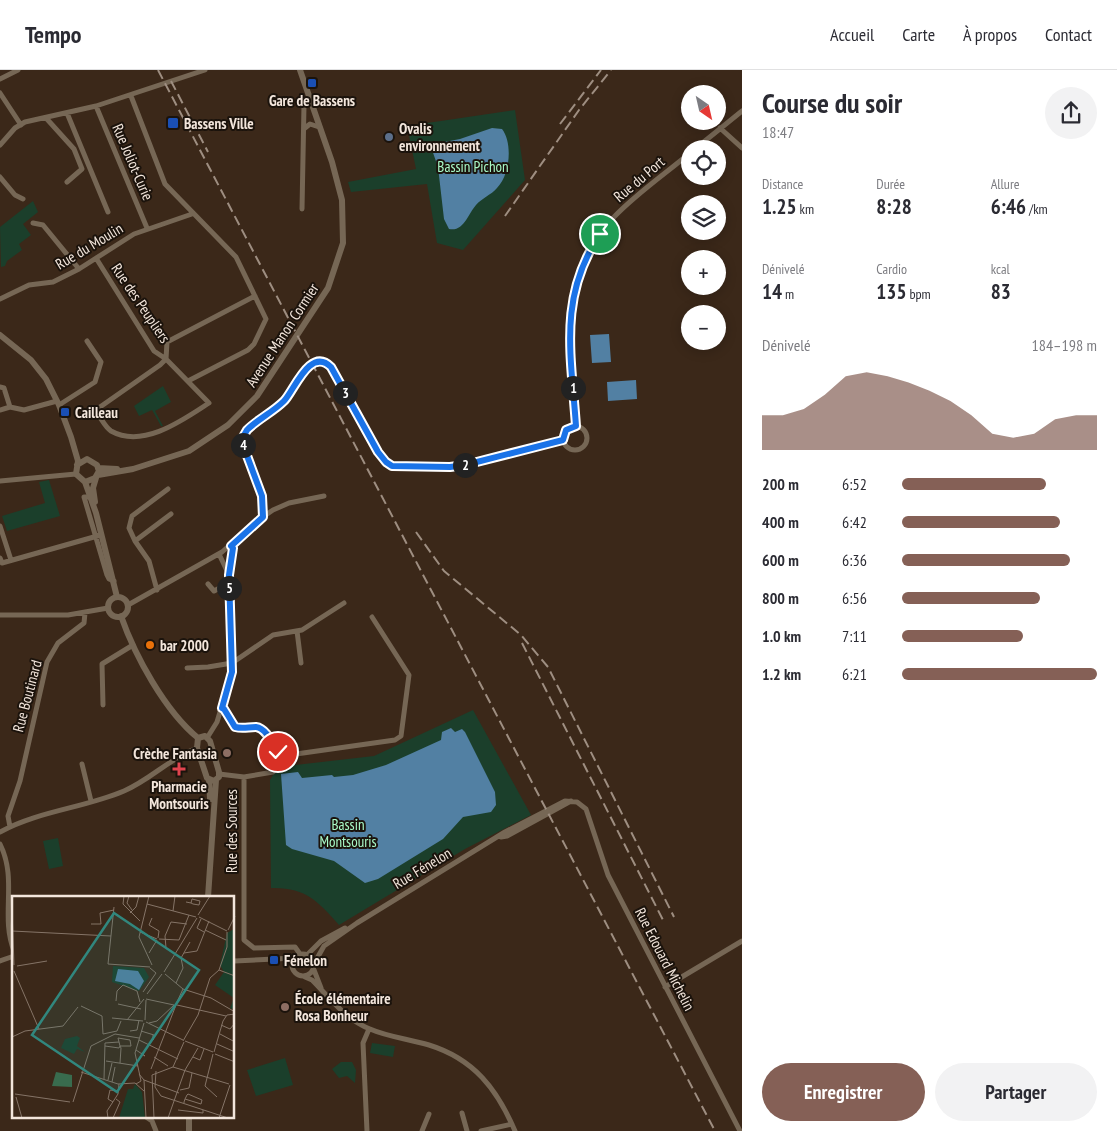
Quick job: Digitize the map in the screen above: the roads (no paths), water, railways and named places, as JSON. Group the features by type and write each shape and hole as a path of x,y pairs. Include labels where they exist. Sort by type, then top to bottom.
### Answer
{"street":[{"path":"0,79 18,70"},
{"path":"0,145 21,125 131,96 174,79 205,70"},
{"name":"Avenue Manon Cormier","path":"98,472 143,466 189,451 210,439 244,411 269,379 328,288 343,243 343,217 338,182 300,70"},
{"path":"0,93 21,125"},
{"path":"131,96 165,184 192,214 236,257 266,319 254,344 188,382"},
{"path":"302,209 304,105 310,101"},
{"name":"Rue Joliot-Curie","path":"96,106 147,228"},
{"path":"726,123 742,111"},
{"path":"67,113 108,212"},
{"path":"46,118 74,149 82,169 67,182"},
{"path":"304,128 310,124 319,127"},
{"path":"706,140 718,130"},
{"path":"722,130 742,148"},
{"name":"Rue du Port","path":"576,426 570,319 574,288 580,269 589,250 613,218 681,161"},
{"path":"0,177 15,195 23,199"},
{"name":"Rue du Moulin","path":"0,299 29,285 52,282 147,228 192,214"},
{"path":"33,223 43,225 79,268"},
{"name":"Rue des Peupliers","path":"96,258 154,351 166,359 209,403 181,422 155,432 130,437 110,430 99,416 100,407 166,359"},
{"path":"166,359 167,342 255,296"},
{"path":"0,335 31,360 46,379 58,403 71,437 78,465 76,474"},
{"path":"0,410 10,407 24,410 58,403 95,382 101,362 87,341"},
{"path":"263,517 263,500 243,445 243,437 251,426 284,401 305,370 319,362 327,363 331,367 374,446 383,459 392,466 450,467 465,465 563,440"},
{"path":"0,387 4,388 10,407"},
{"path":"576,426 586,433 587,441 582,448 571,450 563,440 566,430 576,426"},
{"path":"71,437 87,459 94,462 98,472 93,488 98,536"},
{"path":"78,465 87,459"},
{"path":"76,474 85,482 92,481 98,472"},
{"path":"0,481 76,474"},
{"path":"85,482 87,497 117,597"},
{"path":"157,590 149,561 128,528 132,516 168,489"},
{"path":"82,490 96,513"},
{"path":"128,605 219,554 231,546 263,517 289,503 324,496"},
{"path":"135,541 171,514"},
{"path":"0,526 11,560"},
{"path":"0,558 2,563 98,536"},
{"path":"206,896 215,778 207,738 217,722 232,672 229,583 233,548 231,546"},
{"path":"219,554 229,575"},
{"path":"208,584 214,591 229,583"},
{"path":"117,597 125,600 128,605 127,611 121,616 112,615 108,608 109,602 117,597"},
{"path":"187,668 232,663 273,635 302,630 344,603"},
{"path":"0,615 85,613 108,608"},
{"name":"Rue Boutinard","path":"10,826 8,816 20,781 47,662 58,643 84,623 85,613"},
{"path":"121,616 133,646 148,675 185,727 198,738"},
{"path":"222,708 235,727 242,729 258,727 264,731 278,752 289,756 395,740 401,736 409,675 372,617"},
{"path":"297,631 302,663"},
{"path":"103,705 102,664 133,646"},
{"path":"198,738 201,736 207,738"},
{"path":"198,738 197,748 215,778"},
{"path":"12,947 4,930 3,918 8,889 0,833 10,826 128,789 178,757 197,748"},
{"path":"215,778 244,777 272,772 289,756"},
{"path":"82,764 91,801"},
{"name":"Rue des Sources","path":"244,777 244,940 252,948 294,947 300,954"},
{"name":"Rue Fénelon","path":"314,962 324,946 357,923 501,837 507,836 571,802"},
{"name":"Rue Edouard Michelin","path":"571,802 582,805 586,809 608,875 740,1131"},
{"name":"Rue Fénelon","path":"308,954 330,935 357,923"},
{"path":"665,987 742,940"},
{"path":"292,964 300,954 308,954 314,962 314,970 320,987 327,996"},
{"path":"0,961 12,957"},
{"path":"282,958 292,964 296,974 312,980 349,1016 369,1029 431,1046 453,1056 486,1079 503,1104 515,1131"},
{"path":"235,961 295,958"},
{"path":"305,977 314,970"},
{"path":"367,1131 363,1043 369,1029"},
{"path":"462,1113 466,1131"},
{"path":"422,1131 429,1114"},
{"path":"148,1118 152,1121 156,1131"},
{"path":"189,1118 189,1131"},
{"path":"481,1131 512,1124"}],"water":[{"name":"Bassin Pichon","path":"492,128 502,129 508,142 509,150 505,175 497,188 476,205 462,225 458,228 449,229 444,219 438,167 431,147 434,144 460,139"},
{"path":"609,334 611,362 592,363 590,335"},
{"path":"636,380 637,399 608,401 607,382"},
{"name":"Bassin Montsouris","path":"451,728 455,732 462,729 465,732 495,792 496,805 491,812 463,817 443,839 378,879 365,883 334,861 292,849 286,845 281,774 298,772 302,778 353,775 386,765 441,740 442,732"}],"railway":[{"path":"158,70 715,1131"},
{"path":"560,124 601,70"},
{"path":"505,216 579,110 611,70"},
{"path":"171,81 208,152"},
{"path":"416,532 444,571 521,635 548,667 674,917"},
{"path":"522,643 664,922"}],"place":[{"name":"Gare de Bassens","path":"312,83"},
{"name":"Bassens Ville","path":"173,123"},
{"name":"Ovalis environnement","path":"389,137"},
{"name":"Cailleau","path":"65,412"},
{"name":"bar 2000","path":"150,645"},
{"name":"Crèche Fantasia","path":"227,753"},
{"name":"Pharmacie Montsouris","path":"179,769"},
{"name":"Fénelon","path":"274,960"},
{"name":"École élémentaire Rosa Bonheur","path":"285,1007"}]}
